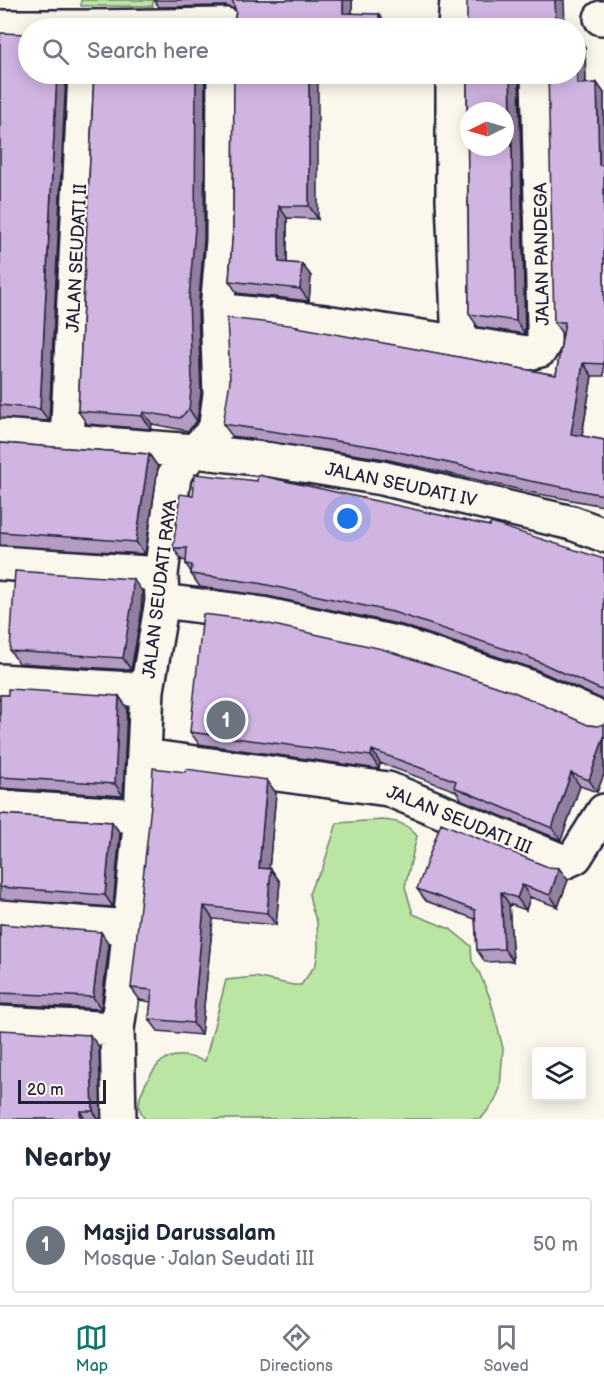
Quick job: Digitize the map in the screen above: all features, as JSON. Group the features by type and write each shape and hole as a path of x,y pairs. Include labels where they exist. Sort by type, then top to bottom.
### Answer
{"street":[{"path":"456,18 457,0"},
{"path":"0,27 18,27"},
{"name":"JALAN SEUDATI II","path":"67,442 85,84"},
{"name":"JALAN SEUDATI RAYA","path":"118,1119 117,1029 141,816 147,690 162,588 174,476 178,468 214,430 220,394 217,310 223,241 224,84"},
{"path":"453,84 453,200 459,344"},
{"name":"JALAN PANDEGA","path":"217,310 325,321 459,344 528,353 540,350 544,343 538,84"},
{"path":"0,436 194,451"},
{"name":"JALAN SEUDATI IV","path":"194,451 272,460 382,478 573,523 604,536"},
{"path":"0,563 162,588 263,614 396,643 529,687 604,720"},
{"path":"0,681 147,690"},
{"name":"JALAN SEUDATI III","path":"144,756 388,789 564,862 575,857 604,811"},
{"path":"0,807 141,816"},
{"path":"0,918 130,927"},
{"path":"0,1023 117,1029"}],"green space":[{"path":"81,0 153,0 153,6 81,6"},
{"path":"382,820 402,824 417,836 405,887 413,914 450,929 471,946 472,961 490,998 503,1048 500,1088 495,1101 481,1119 144,1119 139,1108 141,1093 163,1060 182,1056 205,1061 226,980 255,977 301,985 316,964 318,949 317,922 309,894 322,870 337,823"}],"building":[{"path":"230,0 343,0 343,13 379,14 379,18 235,18 236,12"},
{"path":"467,0 555,0 556,18 467,18"},
{"path":"0,33 18,34 18,84 56,84 40,409 0,405"},
{"path":"597,83 599,165 604,165 604,364 583,363 571,434 604,440 604,495 376,447 223,424 230,381 227,318 298,326 556,375 565,322 554,322 548,84"},
{"path":"94,84 196,84 195,228 189,298 192,381 189,409 180,418 143,412 142,416 78,411"},
{"path":"234,84 309,84 309,206 279,206 279,262 302,264 300,289 229,281 233,229"},
{"path":"467,84 510,84 511,102 467,102"},
{"path":"468,156 512,156 516,321 469,314"},
{"path":"0,443 149,454 136,542 0,532"},
{"path":"195,474 257,481 258,475 490,526 491,523 604,559 604,691 526,656 393,612 258,583 191,574 192,565 186,564 187,548 173,548 180,494 193,496"},
{"path":"15,571 133,579 132,603 123,658 10,651"},
{"path":"203,614 251,620 382,649 514,692 588,725 604,724 604,737 589,780 571,773 552,828 454,787 456,781 372,750 371,756 190,732"},
{"path":"8,689 119,696 115,784 0,777 0,695 8,695"},
{"path":"153,768 185,772 186,769 267,780 259,868 271,869 267,913 204,906 193,1023 149,1019 152,990 131,988"},
{"path":"0,814 112,822 105,895 0,887"},
{"path":"441,823 548,867 559,868 550,895 522,885 517,898 501,892 504,949 477,950 475,910 417,889"},
{"path":"0,924 101,932 93,997 0,993"},
{"path":"0,1030 90,1035 93,1111 80,1111 80,1119 0,1119"}],"place":[{"name":"Masjid Darussalam","path":"226,720"}]}
